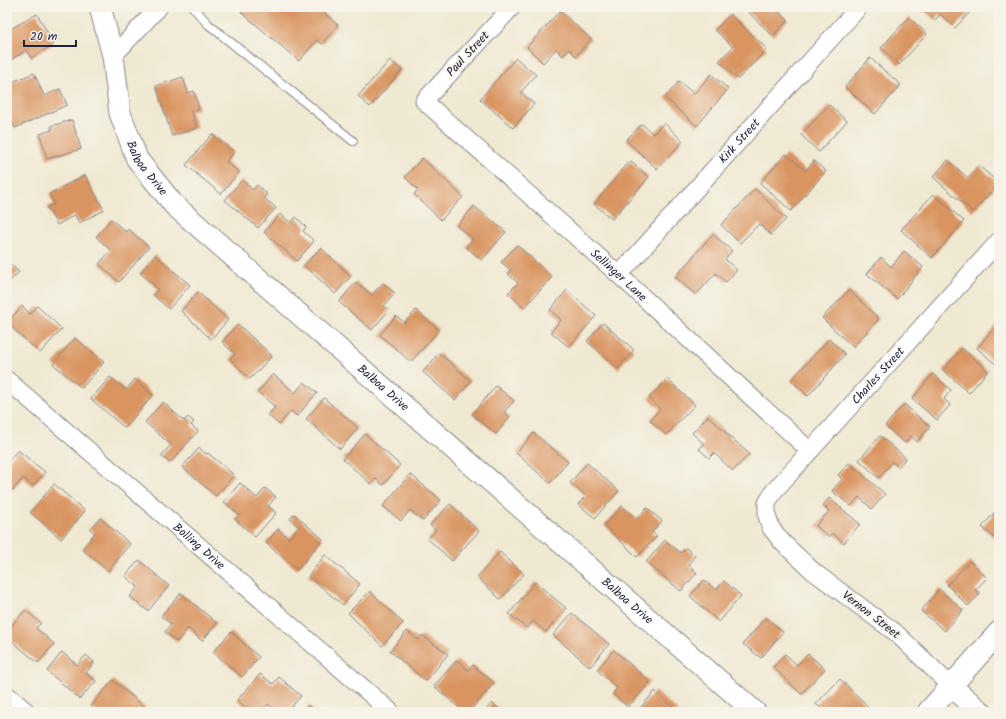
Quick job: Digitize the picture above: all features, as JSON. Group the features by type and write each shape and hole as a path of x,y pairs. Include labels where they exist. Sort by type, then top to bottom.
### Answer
{"street":[{"name":"Balboa Drive","path":"100,7 112,56 120,113 137,160 174,205 756,712"},
{"path":"112,56 159,7"},
{"name":"Paul Street","path":"424,101 512,7"},
{"name":"Kirk Street","path":"619,275 859,7"},
{"name":"Sellinger Lane","path":"424,101 619,275 810,451"},
{"name":"Charles Street","path":"767,516 767,503 774,491 999,241"},
{"name":"Bolling Drive","path":"7,380 390,712"},
{"name":"Vernon Street","path":"767,516 771,528 793,553 814,572 896,633 951,686 981,712"},
{"path":"928,712 999,632"}],"lane":[{"path":"193,7 208,24 353,140"}],"building":[{"path":"246,7 317,7 338,25 322,44 317,40 299,61 241,12"},
{"path":"743,7 776,7 775,8 788,20 773,36"},
{"path":"920,7 975,7 955,28 940,14 935,20"},
{"path":"560,11 591,39 576,56 569,49 563,56 556,49 543,63 527,47"},
{"path":"37,14 54,44 31,58 27,50 7,62 7,31"},
{"path":"730,14 767,49 738,79 719,61 733,47 715,30"},
{"path":"909,17 927,34 899,65 881,48"},
{"path":"516,58 536,75 521,92 534,104 513,128 480,99"},
{"path":"870,58 901,85 875,114 845,87"},
{"path":"390,60 402,70 370,107 358,96"},
{"path":"34,73 44,96 60,89 67,105 15,128 7,111 7,84"},
{"path":"711,74 728,89 697,126 665,98 679,81 694,94"},
{"path":"183,77 188,93 194,91 199,109 191,111 197,128 172,136 156,86"},
{"path":"829,105 847,121 819,152 801,135"},
{"path":"72,120 81,149 47,159 40,134 52,130 51,126"},
{"path":"664,123 683,141 657,169 626,140 642,124 653,134"},
{"path":"212,134 234,152 226,162 239,172 221,194 186,165"},
{"path":"786,154 806,171 814,161 826,171 791,211 760,183"},
{"path":"422,158 463,197 441,220 414,194 418,190 405,177"},
{"path":"948,160 968,178 979,166 999,183 973,212 933,177"},
{"path":"630,161 649,177 612,219 594,204"},
{"path":"85,175 104,210 79,223 75,215 57,225 47,207 54,204 49,194"},
{"path":"242,180 253,190 257,185 267,194 264,198 276,208 258,228 225,200"},
{"path":"755,189 786,219 771,235 759,224 740,243 721,225"},
{"path":"933,194 964,221 932,258 901,230"},
{"path":"474,206 506,232 482,260 466,247 473,239 457,226"},
{"path":"280,214 291,223 296,217 306,227 303,231 314,241 297,261 264,232"},
{"path":"111,219 126,232 128,229 149,247 119,282 99,264 111,250 96,237"},
{"path":"713,234 732,251 725,259 737,270 726,282 716,273 696,295 675,277"},
{"path":"517,245 552,277 524,308 508,293 518,283 508,274 511,270 501,262"},
{"path":"321,248 351,276 335,294 304,265"},
{"path":"904,251 923,267 897,299 867,274 881,257 891,267"},
{"path":"155,255 190,285 169,309 153,295 158,289 140,273"},
{"path":"9,263 19,272 7,284 7,265"},
{"path":"356,282 372,295 383,283 395,293 384,306 389,310 372,330 339,302"},
{"path":"567,290 596,316 569,347 551,332 561,320 550,310"},
{"path":"849,290 879,319 853,347 822,318"},
{"path":"198,292 228,320 211,339 181,311"},
{"path":"22,306 30,314 37,306 62,329 40,353 7,323"},
{"path":"416,310 439,330 411,362 380,335 396,316 405,323"},
{"path":"603,323 634,350 618,369 587,341"},
{"path":"238,324 272,356 250,379 230,359 235,354 222,342"},
{"path":"997,325 999,326 999,367 977,348"},
{"path":"75,338 104,362 82,388 53,364"},
{"path":"829,339 845,354 808,396 791,380"},
{"path":"962,348 988,371 969,393 943,370"},
{"path":"439,353 471,381 455,400 423,372"},
{"path":"273,374 295,393 304,382 317,393 297,416 291,411 279,425 268,415 275,407 258,392"},
{"path":"933,374 951,390 944,399 950,405 937,420 912,399"},
{"path":"110,377 126,390 135,379 153,395 125,428 91,399"},
{"path":"667,379 695,405 666,435 650,420 660,409 649,398"},
{"path":"496,386 514,401 504,412 510,417 496,434 472,414"},
{"path":"324,398 358,428 340,449 306,419"},
{"path":"163,402 184,421 188,417 194,422 191,425 198,431 170,463 161,456 171,445 145,422"},
{"path":"904,404 930,427 917,442 911,436 905,443 885,426"},
{"path":"708,416 749,454 733,471 714,453 709,458 699,449 704,444 692,433"},
{"path":"534,433 568,462 550,483 516,453"},
{"path":"365,434 400,465 383,485 376,479 371,484 343,459"},
{"path":"880,436 906,458 898,467 892,462 879,478 859,460"},
{"path":"199,448 206,454 208,453 234,475 216,496 182,467"},
{"path":"18,450 45,472 33,486 23,478 13,490 7,485 7,462"},
{"path":"587,463 619,491 595,518 578,504 586,496 570,483"},
{"path":"849,463 885,494 872,509 859,497 851,506 832,491 842,479 838,475"},
{"path":"410,474 441,500 423,521 410,510 401,521 383,506"},
{"path":"240,483 257,498 265,488 276,497 268,506 276,513 255,537 235,519 239,515 224,502"},
{"path":"54,484 85,511 61,539 30,512"},
{"path":"829,498 860,524 844,543 832,533 829,537 816,526 829,511 823,505"},
{"path":"450,504 479,531 452,561 428,539 436,530 430,525"},
{"path":"622,506 637,519 647,508 662,521 652,532 657,536 637,557 604,525"},
{"path":"999,507 999,542 982,527"},
{"path":"294,514 323,539 297,570 266,543 278,529 289,538 299,527 290,519"},
{"path":"100,518 130,544 108,571 82,549 95,533 90,529"},
{"path":"665,540 681,553 686,548 695,556 688,564 697,573 681,591 646,562"},
{"path":"500,552 524,574 500,599 477,577"},
{"path":"325,555 360,584 343,605 308,576"},
{"path":"139,560 169,586 148,611 130,597 138,587 125,576"},
{"path":"970,561 987,578 975,590 980,594 968,606 947,585"},
{"path":"704,580 716,590 724,581 741,596 719,622 690,596"},
{"path":"535,582 566,608 546,632 533,621 527,628 509,614"},
{"path":"939,589 963,610 945,631 921,611"},
{"path":"370,591 403,623 382,646 348,613"},
{"path":"181,593 217,623 202,641 188,628 177,642 165,632 171,624 161,616"},
{"path":"25,610 41,623 36,628 54,644 38,663 7,637 7,631"},
{"path":"572,613 609,644 590,667 553,635"},
{"path":"766,617 783,632 761,658 743,644"},
{"path":"407,631 418,640 422,635 448,654 426,681 390,651"},
{"path":"231,632 259,657 242,677 213,652"},
{"path":"614,650 650,682 628,707 613,694 617,688 597,670"},
{"path":"62,652 77,665 86,655 94,662 86,673 96,681 80,699 47,671"},
{"path":"785,654 797,665 808,654 825,669 801,694 773,667"},
{"path":"457,660 468,670 473,665 494,683 469,712 464,712 434,686"},
{"path":"260,674 273,684 279,677 301,696 287,712 277,712 268,704 262,712 251,712 237,700"},
{"path":"840,679 868,706 862,712 825,712 816,704"},
{"path":"113,680 146,708 143,712 98,712 91,706"},
{"path":"655,691 679,712 637,712"},
{"path":"492,703 503,712 484,712"},
{"path":"308,705 316,712 303,712"}]}
